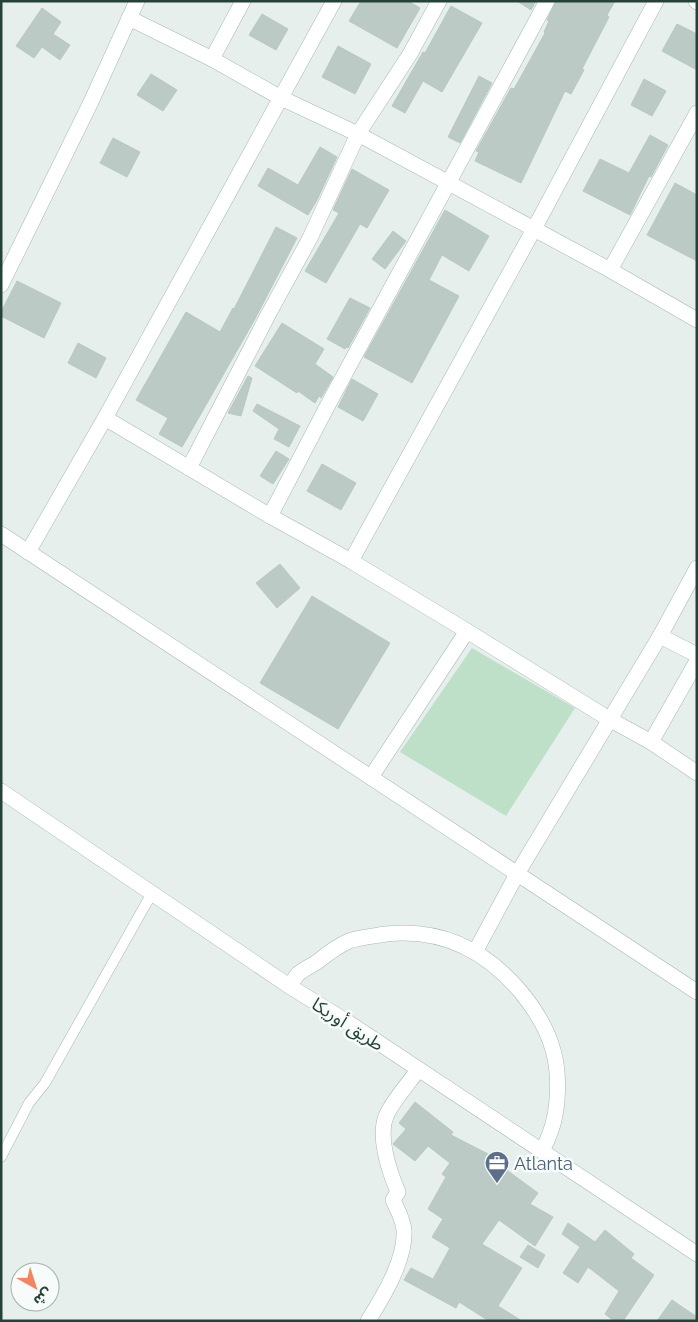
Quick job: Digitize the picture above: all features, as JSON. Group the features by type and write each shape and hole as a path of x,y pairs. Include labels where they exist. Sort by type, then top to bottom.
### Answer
{"street":[{"path":"1,285 90,104 137,1"},
{"path":"212,59 243,1"},
{"path":"28,552 334,1"},
{"path":"189,468 310,238 358,134 410,54 438,1"},
{"path":"270,516 330,401 547,1"},
{"path":"351,560 534,229 656,1"},
{"path":"129,18 212,59 281,98 358,134 610,270 697,320"},
{"path":"610,270 697,113"},
{"path":"104,418 270,516 351,560 609,719 651,742 697,773"},
{"path":"1,534 697,992"},
{"path":"475,952 517,874 660,636 697,568"},
{"path":"371,776 467,631"},
{"path":"660,636 697,655"},
{"path":"651,742 697,661"},
{"name":"طريق أوريكا","path":"1,791 289,986 349,1023 697,1254"},
{"path":"289,986 298,975 333,950 349,941 372,936 415,933 439,937 462,945 494,964 527,999 539,1016 554,1052 557,1071 555,1113 550,1133 542,1151"},
{"path":"368,1321 382,1299 398,1263 404,1235 401,1218 393,1200 398,1192 390,1174 386,1153 384,1130 387,1113 418,1070"}],"lane":[{"path":"1,1157 29,1104 45,1083 152,893"}],"green space":[{"path":"472,648 575,708 506,816 400,752"}],"building":[{"path":"361,1 408,1 420,8 397,48 349,21"},
{"path":"517,1 536,1 531,10"},
{"path":"556,1 615,1 607,15 609,17 582,69 584,70 571,94 565,91 521,183 475,161 479,152 476,151 511,88 514,89 545,33 549,21 547,20"},
{"path":"451,6 482,23 442,92 423,81 405,113 392,106"},
{"path":"42,8 61,22 53,34 70,45 60,60 42,47 34,58 16,46"},
{"path":"262,14 288,29 276,50 249,35"},
{"path":"677,24 697,34 697,70 662,51"},
{"path":"338,46 371,64 355,94 322,77"},
{"path":"151,74 177,90 163,111 137,95"},
{"path":"479,76 492,83 460,143 448,137"},
{"path":"644,79 666,91 652,116 631,105"},
{"path":"650,135 668,145 651,177 649,176 630,215 583,191 600,159 629,173"},
{"path":"113,138 140,152 127,177 100,163"},
{"path":"320,147 337,157 308,215 258,186 268,168 298,185"},
{"path":"352,169 389,190 367,228 360,224 326,283 305,271 339,213 333,210"},
{"path":"675,183 697,195 697,261 647,235"},
{"path":"445,210 489,236 469,271 442,255 429,280 459,296 412,383 364,357"},
{"path":"276,227 297,238 255,319 182,447 159,434 168,418 136,400 186,312 220,332 234,309"},
{"path":"393,231 406,241 385,269 372,259"},
{"path":"17,281 61,303 44,338 1,316 1,312"},
{"path":"350,298 370,308 348,348 346,347 345,349 327,339"},
{"path":"282,323 324,349 315,364 333,377 321,398 319,396 315,403 255,366"},
{"path":"78,343 106,358 96,378 68,363"},
{"path":"248,376 252,378 241,416 228,413"},
{"path":"352,379 378,394 363,421 338,407"},
{"path":"257,404 300,426 289,447 274,439 279,429 253,411"},
{"path":"276,451 289,459 273,484 260,476"},
{"path":"322,464 356,483 341,510 307,491"},
{"path":"280,564 300,588 277,608 256,583"},
{"path":"312,596 390,643 338,729 260,683"},
{"path":"415,1102 453,1132 451,1135 490,1155 489,1157 538,1193 530,1204 553,1217 535,1246 499,1220 482,1244 522,1268 498,1306 522,1321 489,1321 459,1302 456,1308 404,1280 411,1268 433,1279 450,1248 432,1237 443,1219 428,1209 446,1177 442,1174 450,1163 428,1146 415,1161 393,1144 406,1129 399,1123"},
{"path":"568,1223 595,1242 605,1230 634,1254 631,1258 654,1275 623,1321 614,1321 605,1314 619,1291 588,1267 578,1283 563,1273 580,1247 562,1234"},
{"path":"528,1245 545,1255 538,1268 520,1257"},
{"path":"672,1300 697,1317 697,1321 657,1321"}],"place":[{"name":"Atlanta","path":"497,1184"}]}
